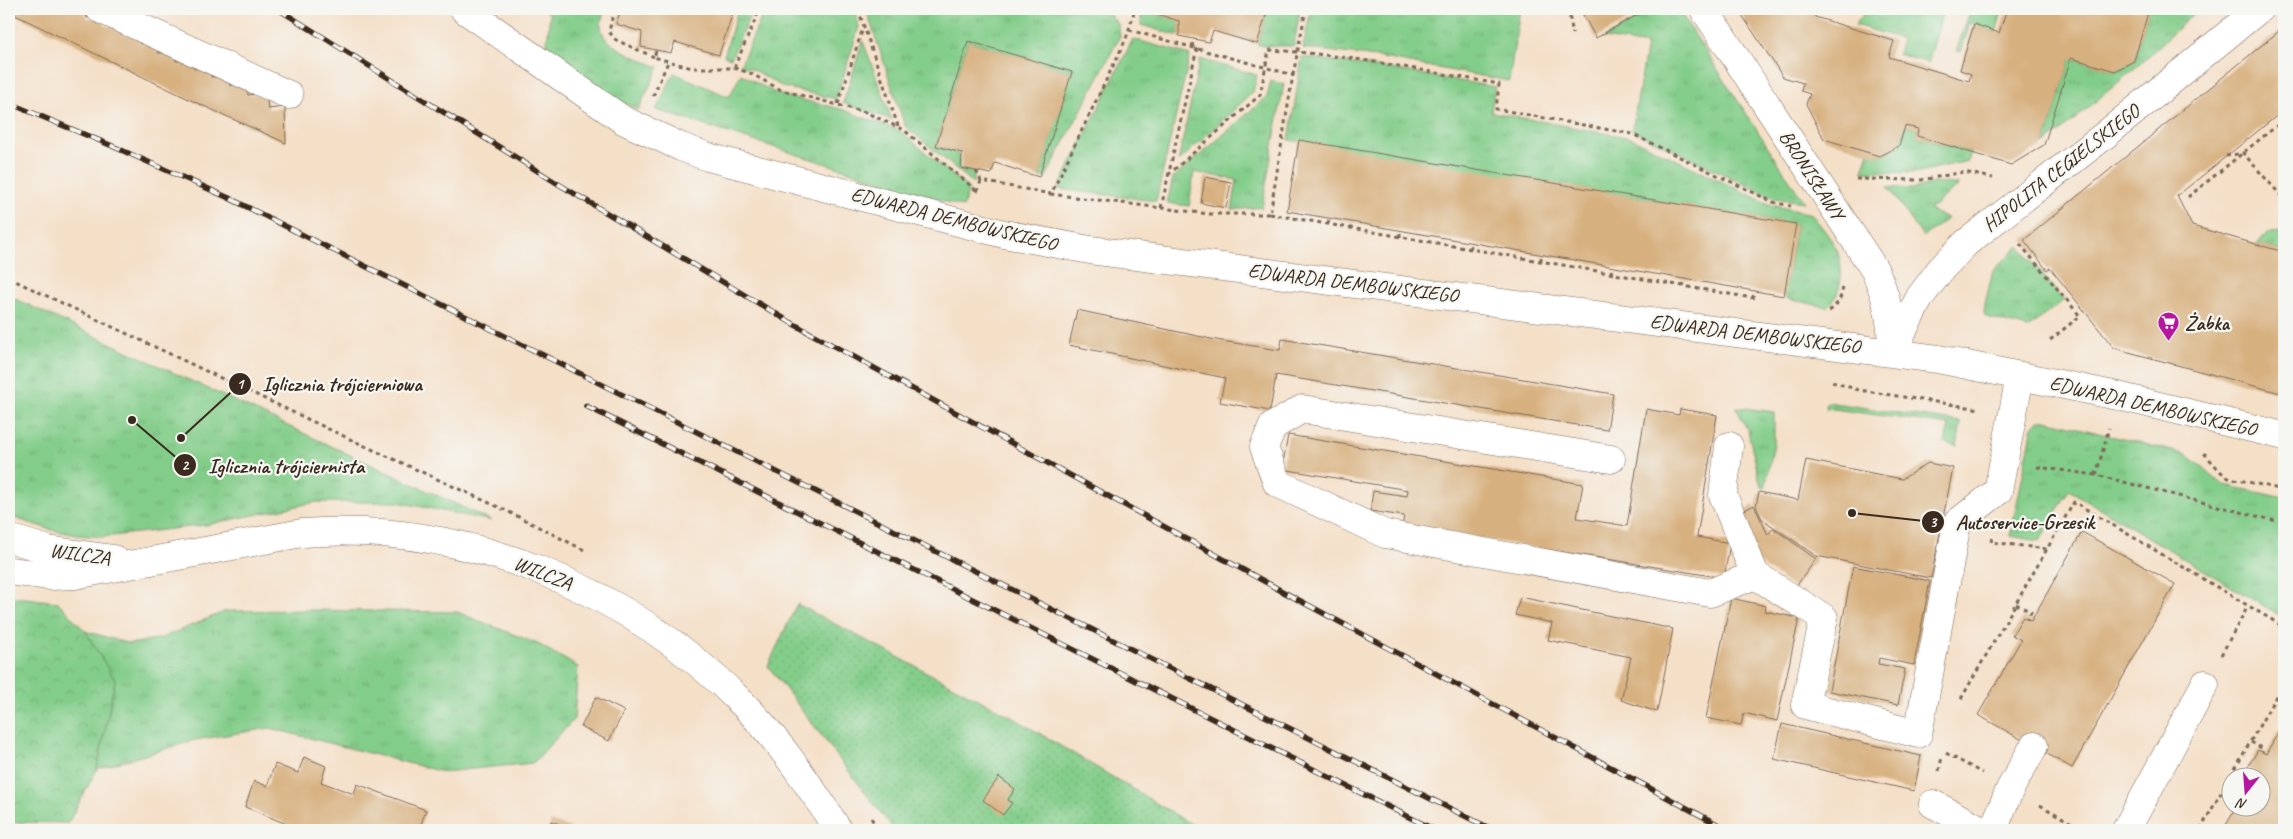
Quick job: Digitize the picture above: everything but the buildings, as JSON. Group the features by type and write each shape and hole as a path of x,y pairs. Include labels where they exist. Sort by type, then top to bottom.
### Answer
{"street":[{"path":"100,9 289,95"},
{"name":"EDWARDA DEMBOWSKIEGO","path":"464,9 623,120 656,137 708,157 1004,234 1090,250 1892,352 1976,366 2284,436"},
{"name":"BRONISŁAWY","path":"1704,9 1874,270 1884,291 1889,312 1892,352"},
{"name":"HIPOLITA CEGIELSKIEGO","path":"1892,352 1920,297 1941,269 1966,242 2105,135 2259,9"},
{"path":"1729,446 1723,495 1755,575 1824,618 1805,705 1918,734 1957,523 1998,491 2020,376"},
{"path":"1611,458 1302,409 1274,426 1264,447 1277,483 1385,534 1710,593 1755,575"},
{"name":"WILCZA","path":"9,571 44,575 75,575 302,534 330,531 383,532 442,540 464,546 567,581 630,614 689,656 745,706 805,777 838,830"},
{"name":"WILCZA","path":"9,538 48,550 94,558 153,561"},
{"path":"2126,830 2205,684"},
{"path":"1993,830 2010,789 2034,746"},
{"path":"1932,804 1982,830"}],"path":[{"path":"614,9 609,32 616,40 654,57 692,68 734,68 750,73 781,90 838,104 899,127 977,191"},
{"path":"734,68 760,9"},
{"path":"858,9 899,127"},
{"path":"1051,194 1129,30 1135,9"},
{"path":"1270,214 1297,51 1306,9"},
{"path":"1568,9 1574,34"},
{"path":"838,104 863,27"},
{"path":"1129,30 1293,75"},
{"path":"1161,208 1194,48 1194,39"},
{"path":"1168,175 1260,95 1268,50 1297,51 1499,84 1496,109 1632,134 1773,202"},
{"path":"654,57 656,51"},
{"path":"664,72 668,62"},
{"path":"2188,197 2284,120"},
{"path":"2226,156 2243,153"},
{"path":"2243,153 2284,199"},
{"path":"966,224 981,181 976,171"},
{"path":"1852,178 1921,180 1964,172 1998,179"},
{"path":"981,181 1051,194 1209,214 1270,214 1762,300"},
{"path":"1328,224 1329,218"},
{"path":"1400,230 1400,237"},
{"path":"2016,240 2080,316 2049,341"},
{"path":"1470,249 1472,242"},
{"path":"1541,254 1541,262"},
{"path":"1611,274 1612,267"},
{"path":"1683,286 1685,279"},
{"path":"1753,298 1754,291"},
{"path":"1827,380 1859,390 1976,409 2013,412"},
{"path":"2100,427 2109,427 2118,431"},
{"path":"2096,475 2109,427"},
{"path":"2202,451 2221,472 2230,478 2284,490"},
{"path":"2004,462 2096,475 2284,523"},
{"path":"1959,701 2074,502 2284,627"},
{"path":"1991,542 2047,549"},
{"path":"2016,604 2031,612 2027,620"},
{"path":"2205,684 2248,606"},
{"path":"2237,766 2284,682"},
{"path":"2251,742 2263,749 2262,752"},
{"path":"1943,752 2084,830"},
{"path":"2200,830 2220,796"}],"green space":[{"path":"543,9 605,9 601,26 605,38 627,53 659,67 638,110 604,92 546,54 550,14"},
{"path":"738,9 753,9 731,58 724,56"},
{"path":"765,9 855,9 859,27 836,99 783,87 750,68 740,66"},
{"path":"866,9 1104,9 1118,24 1120,36 1046,177 1039,177 1071,72 968,41 936,146 959,154 959,169 975,173 973,183 905,126"},
{"path":"1141,9 1155,9 1154,13 1179,21 1179,36 1141,25"},
{"path":"1268,9 1300,9 1294,46 1264,46 1257,44"},
{"path":"1311,9 1520,9 1509,81 1377,57 1303,48"},
{"path":"1639,9 1678,9 1804,202 1774,198 1632,130 1647,45 1604,38 1642,16"},
{"path":"1868,9 1944,9 1928,63 1898,54 1902,39 1855,25"},
{"path":"1971,9 2003,9 1996,32 1970,23 1961,52 1956,51"},
{"path":"2149,9 2195,9 2193,14 2141,63 2044,145 2071,58 2115,71 2134,61"},
{"path":"1133,39 1190,55 1156,201 1058,189"},
{"path":"863,41 892,120 843,103"},
{"path":"1302,57 1391,69 1495,87 1491,112 1631,138 1771,205 1812,214 1830,238 1838,253 1841,267 1839,290 1827,307 1788,299 1784,296 1796,224 1289,140"},
{"path":"1200,59 1257,75 1253,92 1178,162"},
{"path":"674,73 729,97 741,74 777,94 841,109 900,131 969,189 963,207 656,110"},
{"path":"1271,81 1284,84 1262,207 1232,210 1237,180 1194,172 1189,206 1167,203 1173,178 1267,97"},
{"path":"1905,126 1918,129 1917,136 1971,153 1968,161 1914,173 1863,171 1869,152 1879,156 1899,146"},
{"path":"1937,182 1959,185 1929,210 1948,218 1923,237 1888,187 1913,189"},
{"path":"2284,232 2284,252 2257,244 2267,233"},
{"path":"2019,246 2064,300 2028,328 1986,317 1983,312 1993,270"},
{"path":"9,296 492,521 398,502 316,502 206,525 103,537 76,535 52,530 11,517 9,515"},
{"path":"1827,402 1961,422 1957,446 1945,443 1949,425 1826,408"},
{"path":"1736,407 1774,412 1774,443 1765,488 1761,487 1748,431"},
{"path":"2039,420 2046,420 2184,454 2225,485 2284,498 2284,618 2069,490 2040,541 2010,536 2033,427"},
{"path":"9,596 58,602 85,631 115,680 97,769 68,823 9,822"},
{"path":"797,604 1014,718 1201,830 894,830 768,666"},
{"path":"226,611 457,612 538,644 578,667 574,719 533,763 443,772 270,728 195,740 97,769 115,680 85,631 130,644 161,638"}],"railway":[{"path":"278,9 560,185 790,322 1280,590 1728,830"},
{"path":"9,103 229,198 1493,830"},
{"path":"586,406 1435,830"}],"place":[{"name":"Żabka","path":"2169,342"},
{"name":"Iglicznia trójciernista","path":"132,420"},
{"name":"Iglicznia trójcierniowa","path":"181,438"},
{"name":"Autoservice-Grzesik","path":"1852,513"}]}
